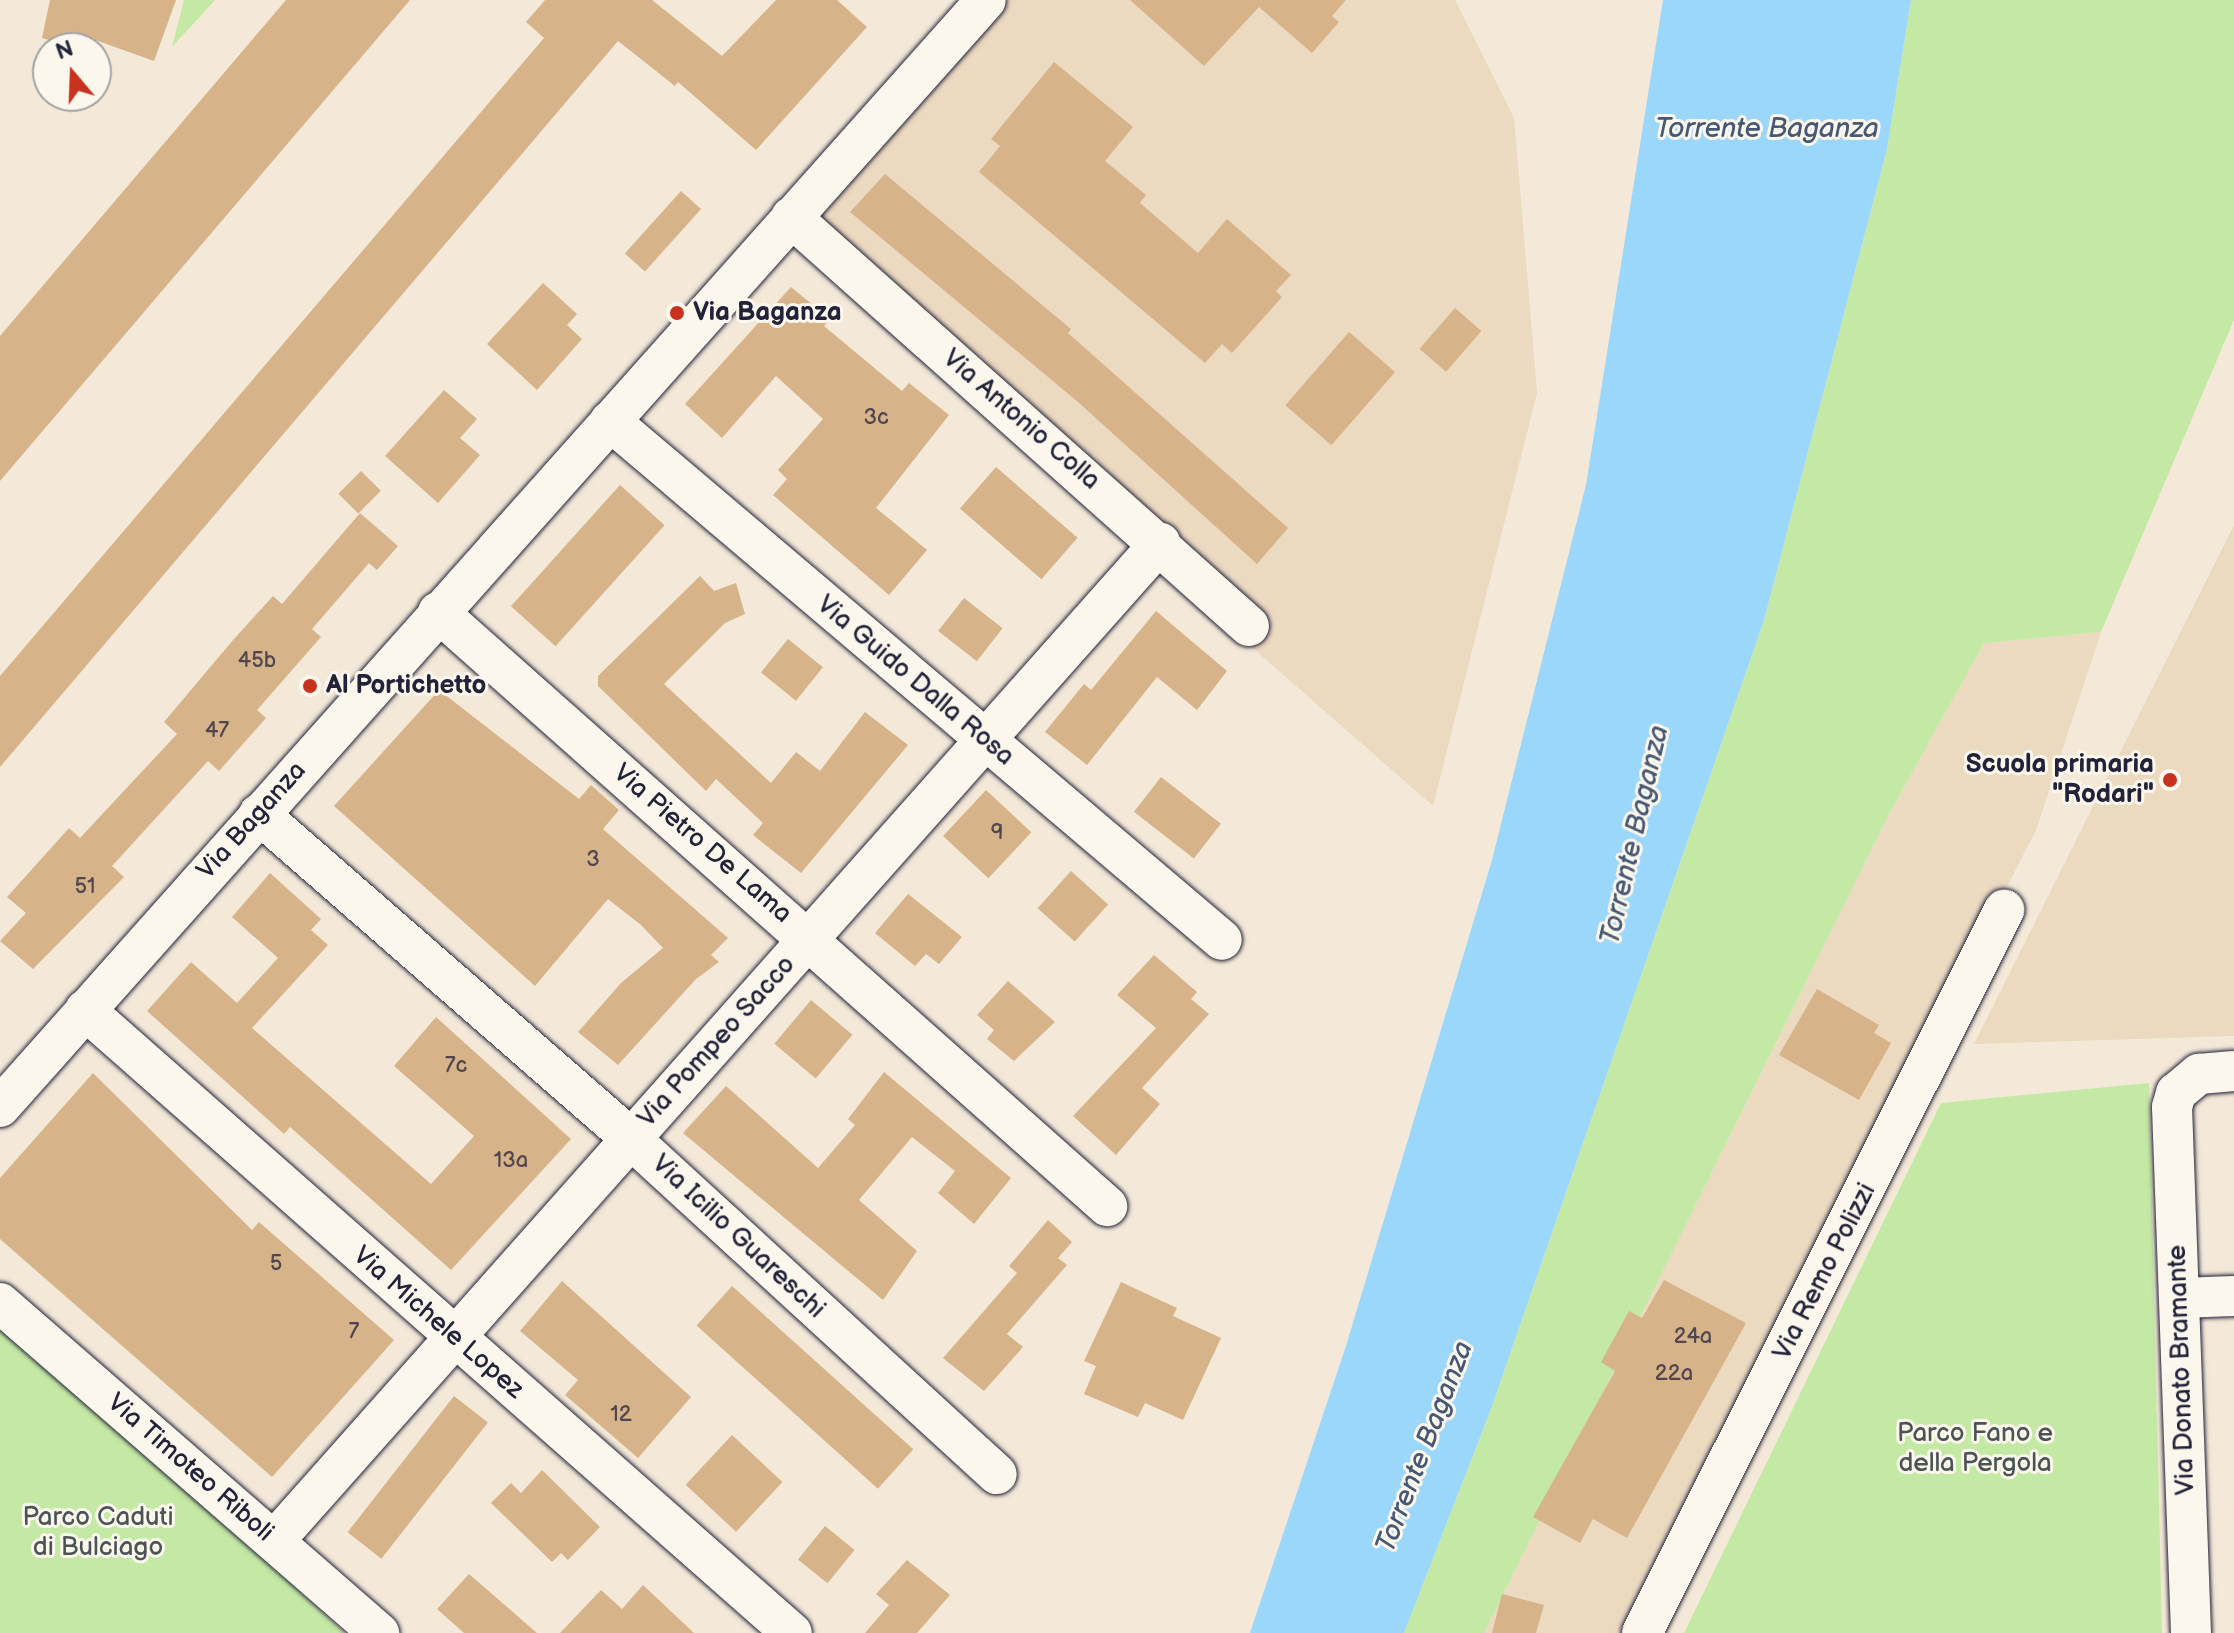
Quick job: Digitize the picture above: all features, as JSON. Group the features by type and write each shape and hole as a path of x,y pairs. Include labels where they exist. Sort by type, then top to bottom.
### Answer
{"street":[{"name":"Via Baganza","path":"0,1107 986,0"},
{"name":"Via Antonio Colla","path":"791,217 1160,543 1249,626"},
{"name":"Via Guido Dalla Rosa","path":"610,421 1222,940"},
{"name":"Via Pompeo Sacco","path":"274,1541 1160,543"},
{"name":"Via Pietro De Lama","path":"438,612 1107,1206"},
{"name":"Via Icilio Guareschi","path":"259,814 631,1139 997,1474"},
{"name":"Via Remo Polizzi","path":"1642,1633 2004,910"},
{"name":"Via Michele Lopez","path":"85,1010 792,1633"},
{"name":"Via Donato Bramante","path":"2191,1633 2172,1107 2176,1093 2199,1074 2234,1071"},
{"path":"2179,1298 2234,1296"},
{"name":"Via Timoteo Riboli","path":"0,1303 379,1633"}],"shaded area":[{"path":"1007,0 1455,0 1514,118 1537,393 1433,806 792,245"},
{"name":"Scuola primaria \"Rodari\"","path":"2234,525 2234,1036 1974,1044"},
{"path":"2101,632 2036,830 1624,1633 1484,1633 1888,816 1984,643"}],"green space":[{"path":"184,0 215,0 172,47"},
{"path":"1911,0 2234,0 2234,320 2101,632 1984,643 1888,816 1484,1633 1404,1633 1491,1409 1764,620 1887,149"},
{"name":"Parco Fano e della Pergola","path":"2149,1083 2162,1633 1684,1633 1941,1103"},
{"name":"Parco Caduti di Bulciago","path":"0,1318 305,1581 298,1590 344,1633 0,1633"}],"water":[{"name":"Torrente Baganza","path":"1663,0 1911,0 1887,149 1764,620 1491,1409 1404,1633 1250,1633 1346,1346 1492,860 1586,485"}],"building":[{"path":"50,0 176,0 154,61 112,46 112,32 43,32"},
{"path":"286,0 410,0 0,481 0,336"},
{"path":"545,0 652,0 722,56 776,0 837,0 867,27 756,150 678,82 675,86 618,41 0,767 0,676 544,38 526,22"},
{"path":"1130,0 1346,0 1332,16 1339,22 1312,53 1259,7 1204,66"},
{"path":"1054,62 1133,127 1105,161 1146,195 1140,203 1198,253 1227,219 1291,275 1276,291 1282,297 1232,353 1222,344 1205,363 979,172 1000,146 991,139"},
{"path":"885,174 1071,329 1068,333 1288,528 1257,564 1078,402 850,212"},
{"path":"681,191 701,209 645,271 625,253"},
{"path":"543,283 577,314 567,325 582,339 537,390 487,344"},
{"path":"791,287 830,319 824,326 902,391 909,383 949,415 876,508 927,550 889,595 773,495 787,479 778,470 823,419 776,376 722,438 685,404"},
{"path":"1455,308 1481,331 1446,372 1420,349"},
{"path":"1349,332 1395,372 1331,445 1285,405"},
{"path":"444,390 477,419 460,438 480,455 438,503 385,456"},
{"path":"996,467 1078,538 1041,579 960,509"},
{"path":"361,471 381,491 358,513 338,494"},
{"path":"620,485 665,525 556,646 511,606"},
{"path":"360,513 398,546 377,570 369,563 312,629 321,637 257,710 266,718 219,771 208,761 112,866 124,877 33,969 0,941 26,913 7,897 69,828 80,838 177,734 164,722 273,596 282,604"},
{"path":"700,576 714,591 736,583 745,614 725,623 664,684 771,783 796,752 820,771 865,712 908,745 801,873 753,835 763,823 716,779 706,791 598,686 598,676"},
{"path":"964,598 1003,628 977,661 938,631"},
{"path":"1156,611 1227,671 1197,710 1157,677 1087,765 1045,732 1084,684 1091,690"},
{"path":"788,639 823,667 796,701 761,672"},
{"path":"439,690 579,799 591,785 619,810 603,829 728,938 711,955 719,962 696,979 618,1065 578,1032 621,983 663,948 641,925 608,899 535,986 334,806"},
{"path":"1161,777 1221,824 1194,858 1134,812"},
{"path":"986,790 1031,832 988,878 943,836"},
{"path":"1071,871 1108,904 1075,942 1038,908"},
{"path":"270,873 321,919 311,930 328,945 252,1028 431,1184 474,1136 394,1066 436,1017 571,1139 451,1270 290,1127 284,1134 147,1011 191,962 237,1003 278,958 232,917"},
{"path":"908,894 962,937 939,964 926,954 915,966 875,933"},
{"path":"1154,955 1197,992 1191,999 1209,1014 1142,1088 1160,1104 1116,1155 1073,1116 1156,1028 1117,995"},
{"path":"1008,981 1055,1022 1014,1061 987,1039 994,1030 977,1015"},
{"path":"1817,989 1879,1025 1874,1033 1891,1043 1859,1100 1779,1055"},
{"path":"811,1000 852,1035 816,1078 774,1044"},
{"path":"884,1072 1011,1178 974,1224 938,1193 955,1171 912,1137 859,1200 917,1251 883,1300 683,1133 726,1086 818,1168 855,1125 848,1119"},
{"path":"93,1073 252,1230 259,1222 394,1340 272,1477 0,1239 0,1178"},
{"path":"1048,1220 1072,1242 1058,1258 1067,1265 1007,1334 1023,1347 984,1391 943,1358 1017,1273 1009,1266"},
{"path":"1664,1280 1746,1323 1627,1538 1593,1519 1580,1543 1533,1517 1615,1371 1601,1362 1629,1311 1642,1318"},
{"path":"562,1281 691,1397 638,1458 565,1395 578,1380 520,1331"},
{"path":"1121,1282 1177,1308 1173,1316 1221,1338 1183,1420 1145,1403 1138,1417 1084,1394 1096,1366 1084,1361"},
{"path":"732,1286 913,1449 878,1489 697,1325"},
{"path":"454,1396 488,1422 381,1559 347,1532"},
{"path":"732,1435 782,1482 736,1532 686,1485"},
{"path":"542,1470 600,1527 568,1560 561,1553 552,1562 491,1503 511,1483 521,1493"},
{"path":"825,1526 855,1550 827,1583 798,1559"},
{"path":"907,1560 950,1595 917,1633 865,1633 889,1605 876,1594"},
{"path":"469,1574 537,1633 464,1633 437,1609"},
{"path":"643,1585 694,1633 560,1633 601,1590 622,1609"},
{"path":"1502,1594 1544,1605 1536,1633 1492,1633"}],"place":[{"name":"Via Baganza","path":"677,313"},
{"name":"Al Portichetto","path":"310,686"},
{"name":"Scuola primaria \"Rodari\"","path":"2170,780"}]}
